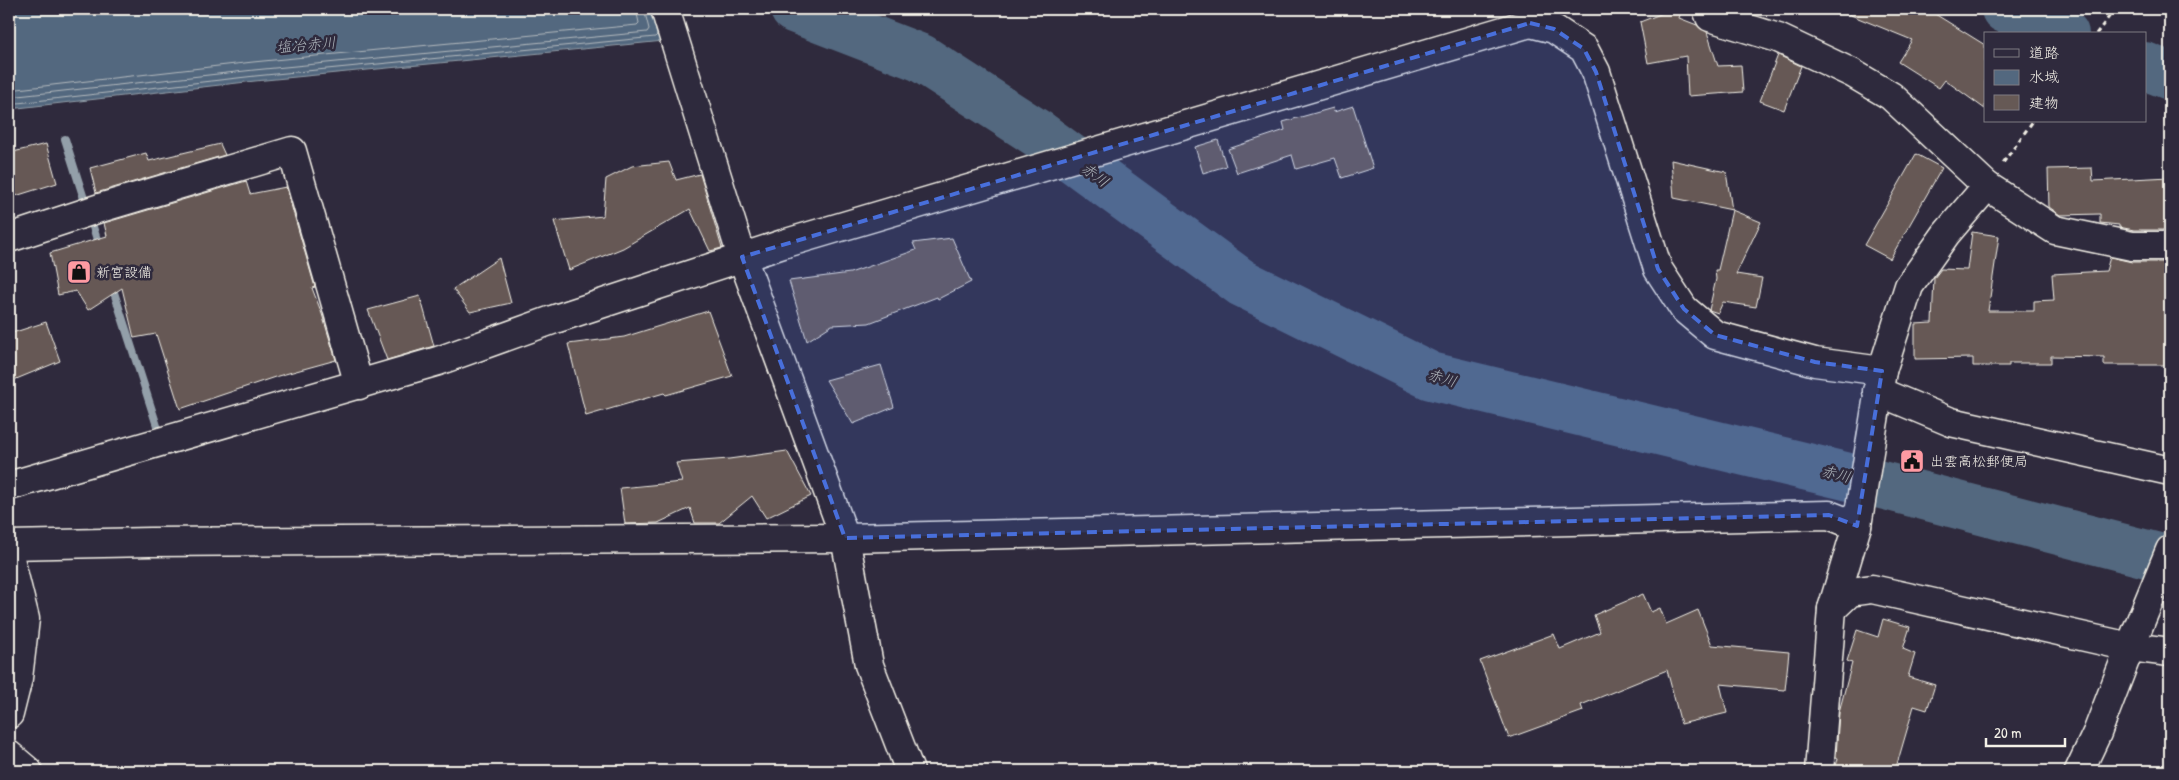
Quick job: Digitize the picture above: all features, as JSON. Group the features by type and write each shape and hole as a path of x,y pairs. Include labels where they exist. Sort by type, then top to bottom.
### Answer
{"street":[{"path":"665,9 742,256 845,538 869,665 910,771"},
{"path":"1707,9 1710,17 1778,38 1852,73 1891,96 1987,186 2055,230 2132,246 2170,246"},
{"path":"9,486 438,361 555,319 742,256 1530,23 1554,29 1584,49 1596,72 1658,269 1684,309 1715,335 1880,381 1951,422 2170,471"},
{"path":"9,238 100,208 292,151 359,385"},
{"path":"1820,771 1832,609 1857,526 1880,381 1909,286 1946,234 1987,186"},
{"path":"9,545 845,538 1829,515 1857,526"},
{"path":"2079,771 2098,732 2130,647 2170,550"},
{"path":"9,555 25,619 18,678 9,714"},
{"path":"1832,609 1850,592 1872,589 2130,647 2170,652"},
{"path":"9,755 28,771"}],"path":[{"path":"2097,32 2114,9"},
{"path":"2156,9 2170,12"},
{"path":"1987,186 2032,122"}],"highlighted area":[{"path":"1530,23 1554,29 1584,49 1596,72 1658,269 1684,309 1715,335 1815,362 1882,371 1857,526 1829,515 845,538 742,257"}],"water":[{"path":"9,9 655,9 664,41 255,81 9,109"}],"building":[{"path":"1673,9 1682,9 1679,18 1697,25 1707,32 1718,66 1741,65 1743,92 1688,96 1686,56 1648,63 1640,22"},
{"path":"1836,9 1927,9 1984,44 1984,108 1945,80 1939,88 1898,62 1912,40"},
{"path":"1778,55 1801,66 1784,110 1760,101"},
{"path":"1353,106 1373,168 1342,178 1335,158 1296,169 1292,155 1237,173 1228,149 1285,130 1283,122 1333,108 1334,112"},
{"path":"1218,140 1226,166 1203,173 1195,147"},
{"path":"46,144 57,183 9,198 9,153"},
{"path":"220,144 225,155 96,193 90,168 146,153 149,161"},
{"path":"1916,154 1942,168 1890,259 1864,245"},
{"path":"1671,160 1726,172 1732,210 1674,198"},
{"path":"669,162 676,180 700,174 722,248 710,251 690,209 623,248 569,270 554,221 603,216 606,179 632,166"},
{"path":"2092,168 2093,181 2170,177 2170,230 2134,230 2119,227 2119,225 2100,223 2100,214 2060,215 2049,207 2048,169"},
{"path":"246,181 250,194 286,187 315,287 312,288 336,360 278,376 180,409 156,334 134,338 122,288 88,310 76,291 58,295 50,253 107,236 104,223"},
{"path":"1732,210 1761,222 1736,274 1762,278 1756,307 1723,302 1718,313 1709,310 1716,279 1715,270 1718,270"},
{"path":"1972,232 1999,236 1988,311 2034,311 2034,301 2054,300 2052,274 2106,271 2110,257 2132,262 2170,262 2170,365 2104,365 2104,357 2051,356 2051,363 2009,363 2009,366 1973,366 1973,358 1915,359 1915,324 1932,323 1934,278 1941,269 1967,270"},
{"path":"952,238 971,282 938,299 937,297 869,323 832,325 807,341 789,281 850,273 916,250 913,243"},
{"path":"499,258 511,303 470,312 453,289"},
{"path":"420,296 434,346 387,360 368,310"},
{"path":"708,311 732,376 666,395 664,393 586,416 568,344 624,337"},
{"path":"46,322 60,361 9,382 9,334"},
{"path":"881,365 894,407 853,424 826,380"},
{"path":"787,451 811,496 766,518 752,496 719,523 695,523 690,508 658,523 625,524 620,488 682,482 676,463 729,459"},
{"path":"1643,594 1651,612 1660,608 1666,624 1698,610 1712,645 1789,652 1785,690 1720,684 1727,713 1681,724 1667,670 1581,705 1583,711 1509,738 1480,661 1554,634 1560,649 1600,632 1594,615"},
{"path":"1883,619 1910,627 1903,649 1915,654 1908,677 1935,685 1927,710 1914,706 1895,771 1835,771 1838,758 1836,757 1839,712 1852,663 1847,661 1857,630 1878,637"}],"waterway":[{"name":"赤川","path":"794,9 921,58 1040,135 1242,283 1431,376 1870,482 2170,560"},
{"name":"塩冶赤川","path":"2005,9 2060,32"},
{"name":"塩冶赤川","path":"2146,66 2170,76"},
{"path":"65,139 100,249"},
{"path":"111,283 159,432"}],"place":[{"name":"新宮設備","path":"79,272"},
{"name":"出雲高松郵便局","path":"1912,461"}]}
